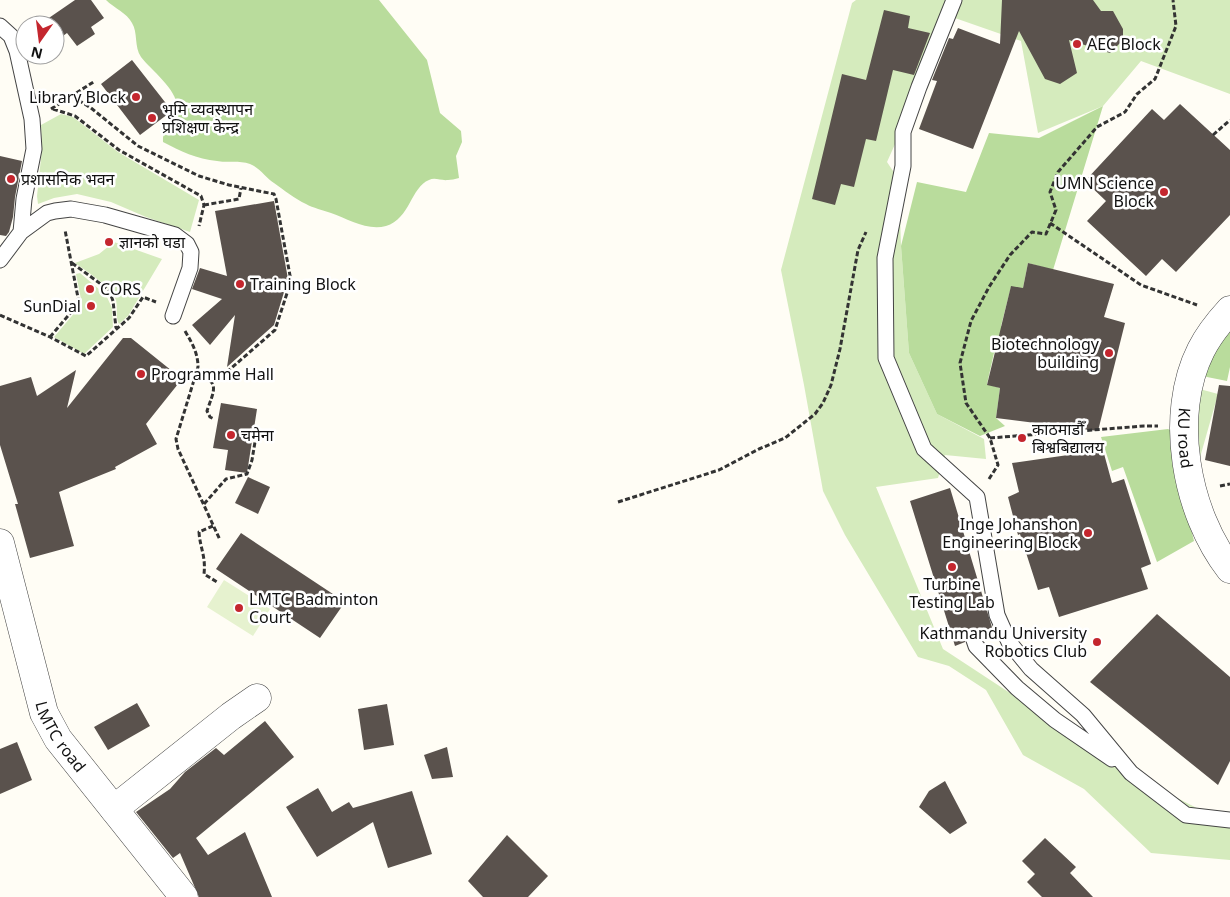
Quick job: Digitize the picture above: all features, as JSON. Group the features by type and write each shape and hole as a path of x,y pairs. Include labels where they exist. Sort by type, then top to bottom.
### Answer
{"street":[{"name":"KU road","path":"1227,313 1201,351 1195,366 1190,384 1184,426 1186,456 1195,502 1210,538 1230,569"},
{"name":"LMTC road","path":"0,543 44,712 58,739 184,897"},
{"path":"114,809 230,716 257,698"}],"lane":[{"path":"954,0 919,87 904,132 903,166 885,258 886,358 924,449 978,497 997,615 1008,642 1032,669 1083,715 1131,774"},
{"path":"0,26 11,36 17,51 32,119 34,149 24,199 21,232"},
{"path":"0,260 21,232 47,213 60,210 71,209 105,215 176,235 187,244 191,252 190,268 173,316"},
{"path":"974,640 976,646 1018,688 1055,720 1186,815 1230,820"}],"path":[{"path":"978,497 998,464 990,438 966,403 960,363 971,321 989,286 1010,255 1032,232 1046,234 1056,210 1050,192 1058,172 1097,127 1126,112 1137,94 1155,79 1176,26 1173,0"},
{"path":"32,119 96,81"},
{"path":"72,96 91,108 138,146 198,176 241,188 274,194 291,281 275,330 228,371 218,375 212,382"},
{"path":"52,108 75,116 119,150 201,196 204,205 196,244 191,252"},
{"path":"1213,134 1230,120"},
{"path":"204,205 239,199 241,188"},
{"path":"50,337 79,303 60,210"},
{"path":"1050,223 1141,285 1227,313"},
{"path":"618,502 719,470 785,438 815,414 823,403 831,385 840,349 858,250 869,225"},
{"path":"72,263 109,290 113,300 116,329"},
{"path":"0,315 50,337 86,356 129,318 143,298 156,303 173,316 193,344 198,357 196,374 176,439 178,450 220,540"},
{"path":"196,374 210,378 212,382 213,393 207,412 214,419"},
{"path":"990,438 1144,426 1184,426"},
{"path":"204,504 226,479 247,474 252,460 256,436"},
{"path":"213,526 199,532 205,560 204,574 217,582"}],"green space":[{"path":"106,0 379,0 427,60 440,113 461,131 462,142 456,156 459,178 429,180 418,189 400,217 394,222 386,226 372,227 358,224 302,202 250,164 221,162 203,158 163,142 163,136 177,112 176,100 163,80 141,57 137,49 134,27 130,19"},
{"path":"856,0 1230,0 1230,94 1141,61 1103,106 1038,133 1021,41 952,17 887,162 899,180 901,246 909,353 937,414 984,439 986,459 945,455 938,478 876,487 943,649 1144,781 1230,825 1230,860 1151,853 1084,789 1023,755 986,690 949,666 918,657 845,535 823,491 781,270 852,3"},
{"path":"1103,106 1053,270 1028,263 1023,288 1011,287 1001,326 1013,329 1008,352 994,353 987,384 1000,388 996,418 1005,426 980,436 937,414 909,353 901,246 917,182 966,192 989,133 1039,138"},
{"path":"61,114 73,117 118,152 199,200 190,232 146,217 111,202 77,194 54,198 38,204 37,196 42,149 41,125"},
{"path":"114,242 162,259 128,316 119,324 116,300 113,295 98,280 75,263 99,254"},
{"path":"80,273 106,295 112,308 113,327 84,354 54,337 82,304 76,274"},
{"path":"1230,318 1230,367 1227,381 1202,376"},
{"path":"1196,388 1218,394 1199,461 1189,426"},
{"path":"1168,429 1174,432 1178,473 1194,541 1157,562 1123,467 1112,471 1101,437"},
{"name":"LMTC Badminton Court","path":"224,580 270,609 253,636 207,607"}],"building":[{"path":"75,0 91,0 104,18 91,27 95,34 77,46 67,33 65,34 65,15 53,15"},
{"path":"1002,0 1093,0 1101,11 1113,11 1123,29 1123,40 1110,53 1069,40 1077,73 1060,84 1045,79 1019,31 973,149 919,129 937,81 932,80 949,38 953,39 958,28 1000,44"},
{"path":"884,10 910,16 908,28 930,33 914,75 893,70 876,141 866,139 854,187 841,184 835,205 812,199 842,74 866,80"},
{"name":"Library Block","path":"132,60 172,111 140,135 101,84"},
{"name":"UMN Science Block","path":"1180,104 1230,150 1230,215 1176,272 1162,259 1146,276 1087,221 1106,201 1085,181 1152,109 1164,120"},
{"name":"प्रशासनिक भवन","path":"0,156 22,161 13,217 6,236 0,235"},
{"name":"Training Block","path":"274,201 288,279 274,325 227,367 235,315 210,345 192,325 222,299 192,289 200,268 227,276 215,211"},
{"path":"1028,263 1114,284 1104,317 1125,323 1098,431 996,418 1000,388 987,385 1011,286 1023,288"},
{"path":"123,338 131,338 182,379 146,424 157,444 115,467 116,469 59,492 74,546 30,558 15,504 18,504 0,445 0,386 31,377 37,396 76,370 67,408"},
{"path":"1219,385 1230,386 1230,466 1205,460"},
{"path":"221,403 257,409 247,473 225,470 228,450 213,448"},
{"name":"Inge Johanshon Engineering Block","path":"1103,450 1112,483 1124,479 1151,564 1141,568 1148,589 1059,617 1049,587 1038,590 1020,534 1018,535 1008,497 1019,492 1012,463"},
{"path":"248,477 270,487 258,514 235,503"},
{"name":"Turbine Testing Lab","path":"950,488 994,634 983,637 980,633 972,631 967,634 965,642 955,646 910,501"},
{"path":"241,533 345,602 320,638 216,569"},
{"path":"1157,614 1230,677 1230,761 1218,785 1090,682"},
{"path":"137,703 150,726 108,750 94,727"},
{"path":"387,704 394,745 364,750 358,709"},
{"path":"265,721 294,757 196,838 208,855 245,832 272,897 199,897 180,853 173,858 136,812 170,789 185,772 216,748 224,755"},
{"path":"17,742 32,780 0,794 0,749"},
{"path":"447,747 453,777 432,779 424,755"},
{"path":"945,781 967,823 950,834 919,807 929,791"},
{"path":"318,788 332,812 349,802 353,808 412,791 432,854 388,868 373,822 317,857 286,807"},
{"path":"507,835 548,876 528,897 483,897 468,881"},
{"path":"1045,838 1076,867 1070,873 1093,897 1042,897 1027,882 1035,874 1022,861"}],"place":[{"name":"AEC Block","path":"1077,44"},
{"name":"Library Block","path":"136,97"},
{"name":"भूमि व्यवस्थापन प्रशिक्षण केन्द्र","path":"152,118"},
{"name":"प्रशासनिक भवन","path":"11,179"},
{"name":"UMN Science Block","path":"1164,192"},
{"name":"ज्ञानको घडा","path":"109,242"},
{"name":"Training Block","path":"240,284"},
{"name":"CORS","path":"90,289"},
{"name":"SunDial","path":"91,306"},
{"name":"Biotechnology building","path":"1109,353"},
{"name":"Programme Hall","path":"141,374"},
{"name":"चमेना","path":"231,435"},
{"name":"काठमाडौँ बिश्वबिद्यालय","path":"1022,438"},
{"name":"Inge Johanshon Engineering Block","path":"1088,533"},
{"name":"Turbine Testing Lab","path":"952,567"},
{"name":"LMTC Badminton Court","path":"239,608"},
{"name":"Kathmandu University Robotics Club","path":"1097,642"}]}
